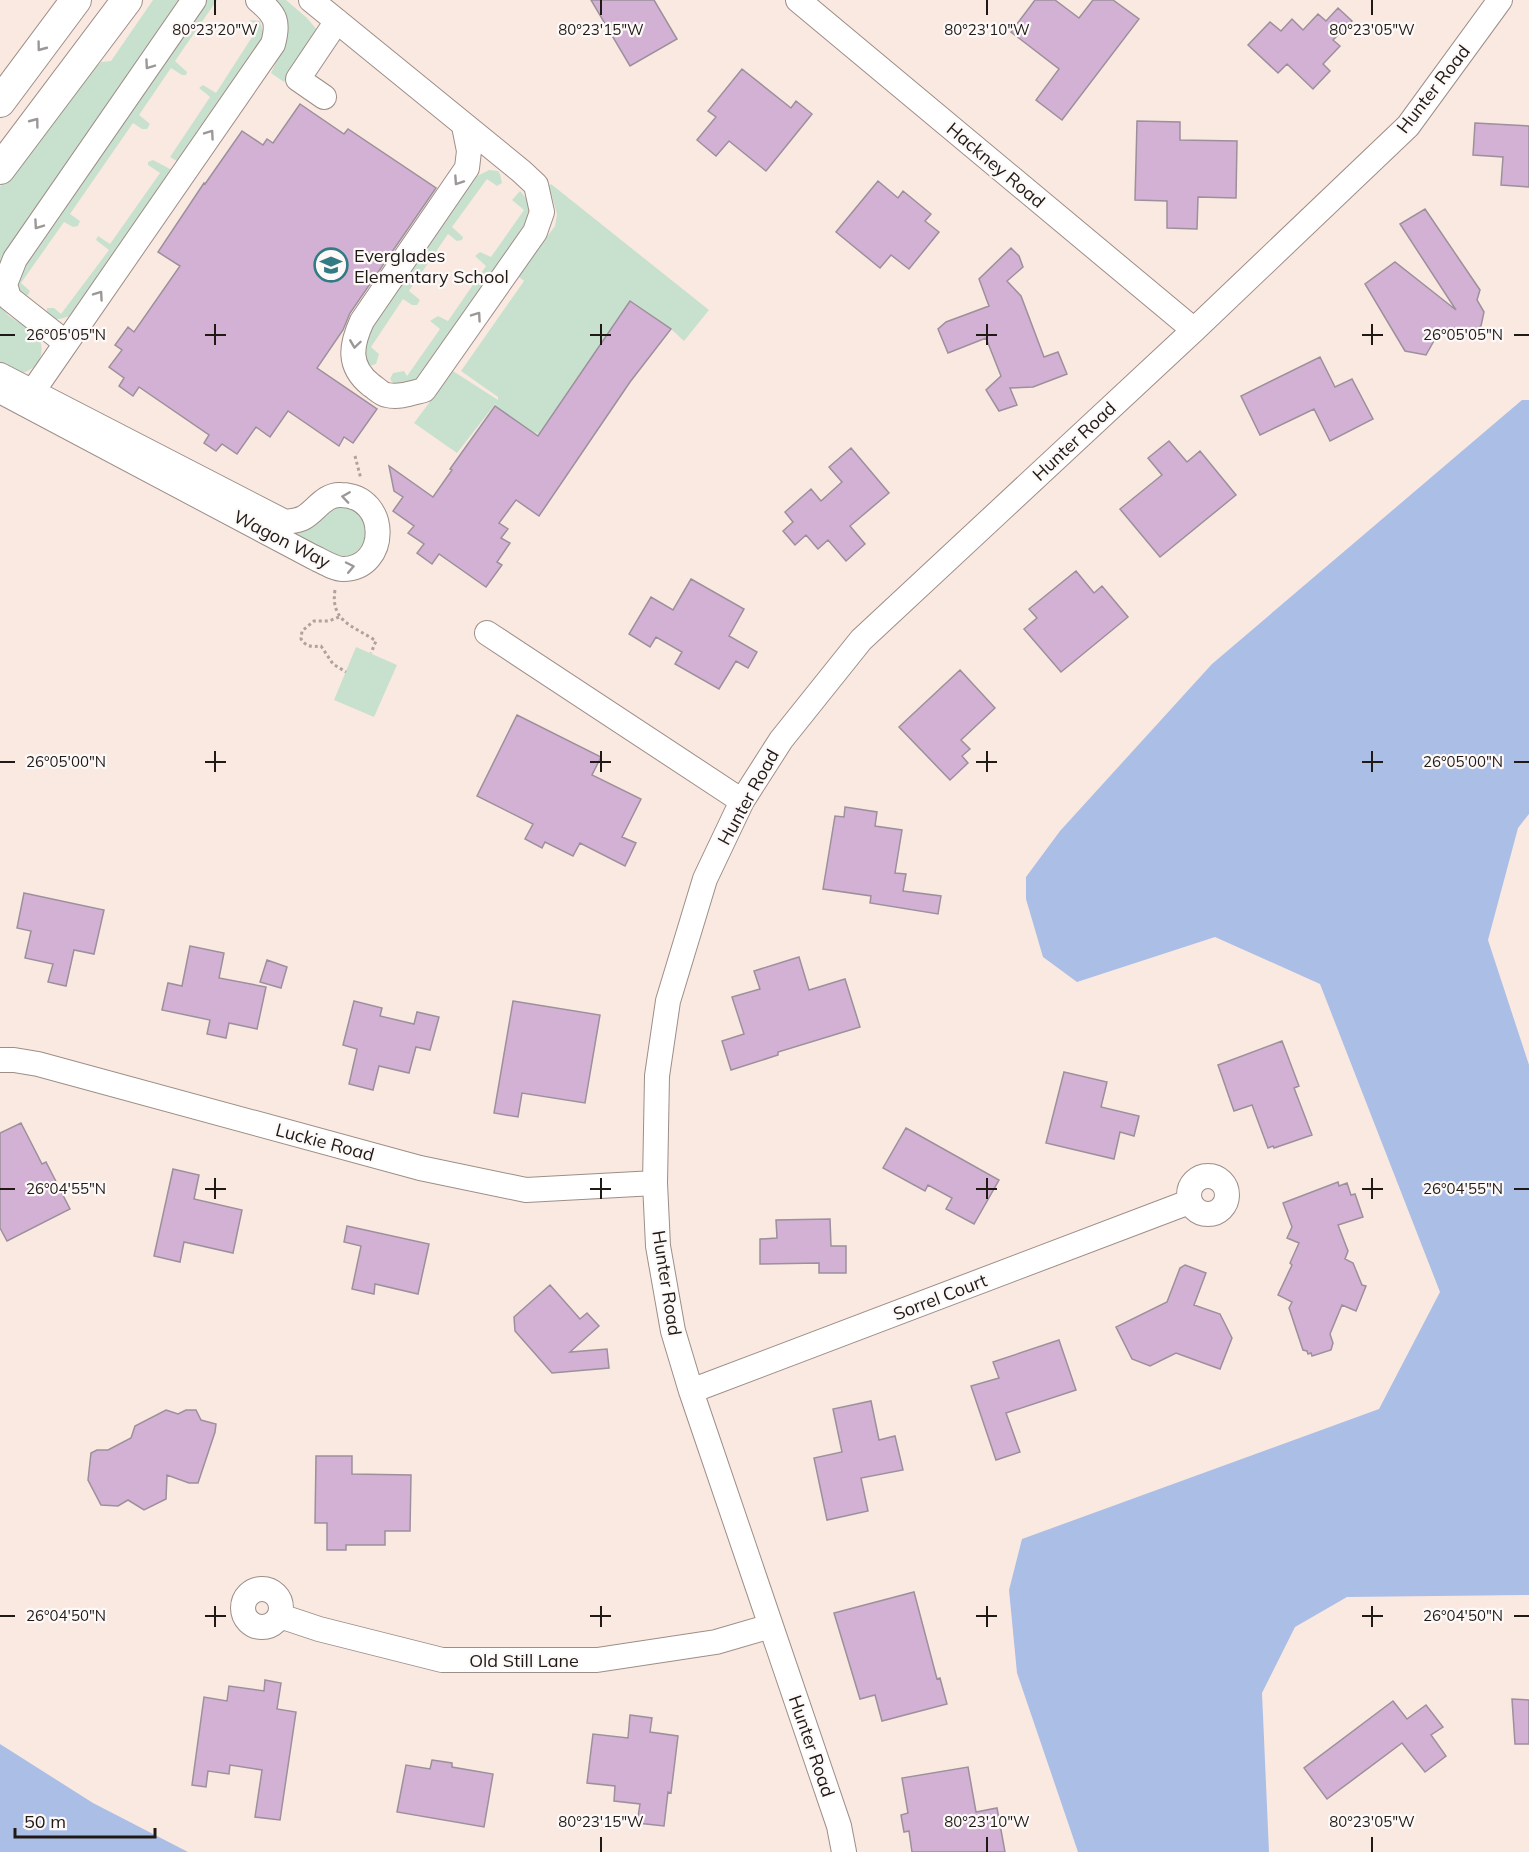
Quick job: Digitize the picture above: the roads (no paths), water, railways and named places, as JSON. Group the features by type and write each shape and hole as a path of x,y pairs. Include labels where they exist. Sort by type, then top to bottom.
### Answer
{"main road":[{"path":"0,102 76,0"},
{"path":"0,169 126,0"}],"street":[{"path":"66,343 9,298 4,284 15,259 194,0"},
{"path":"33,392 273,44 278,28 274,15 258,0"},
{"path":"311,0 521,171 536,185 542,213 535,232 424,390 402,396 385,395 362,378 353,359 354,339 362,321 467,168 469,151 464,126"},
{"name":"Hackney Road","path":"798,0 1194,330"},
{"name":"Hunter Road","path":"844,1852 839,1826 691,1391 673,1330 660,1257 655,1183 657,1076 668,1001 705,879 742,801 781,740 861,640 1194,330 1408,126 1500,0"},
{"path":"324,97 298,79 337,21"},
{"name":"Wagon Way","path":"0,375 285,522 300,520 327,498 338,494 352,496 364,502 373,511 378,537 373,551 367,560 355,568 340,569 0,391"},
{"path":"487,633 742,801"},
{"name":"Luckie Road","path":"0,1060 38,1064 420,1168 526,1190 655,1183"},
{"name":"Sorrel Court","path":"691,1391 1189,1202"},
{"name":"Old Still Lane","path":"280,1616 319,1629 442,1660 597,1660 716,1642 771,1626"}],"water":[{"path":"1522,400 1529,400 1529,814 1518,828 1488,940 1529,1065 1529,1595 1347,1597 1295,1627 1262,1693 1269,1852 1078,1852 1017,1673 1009,1590 1022,1539 1379,1409 1440,1292 1320,984 1215,937 1077,982 1043,957 1026,899 1026,877 1060,831 1212,664"},
{"path":"0,1744 93,1803 188,1852 0,1852"}],"place":[{"name":"Everglades Elementary School","path":"331,265"}]}
